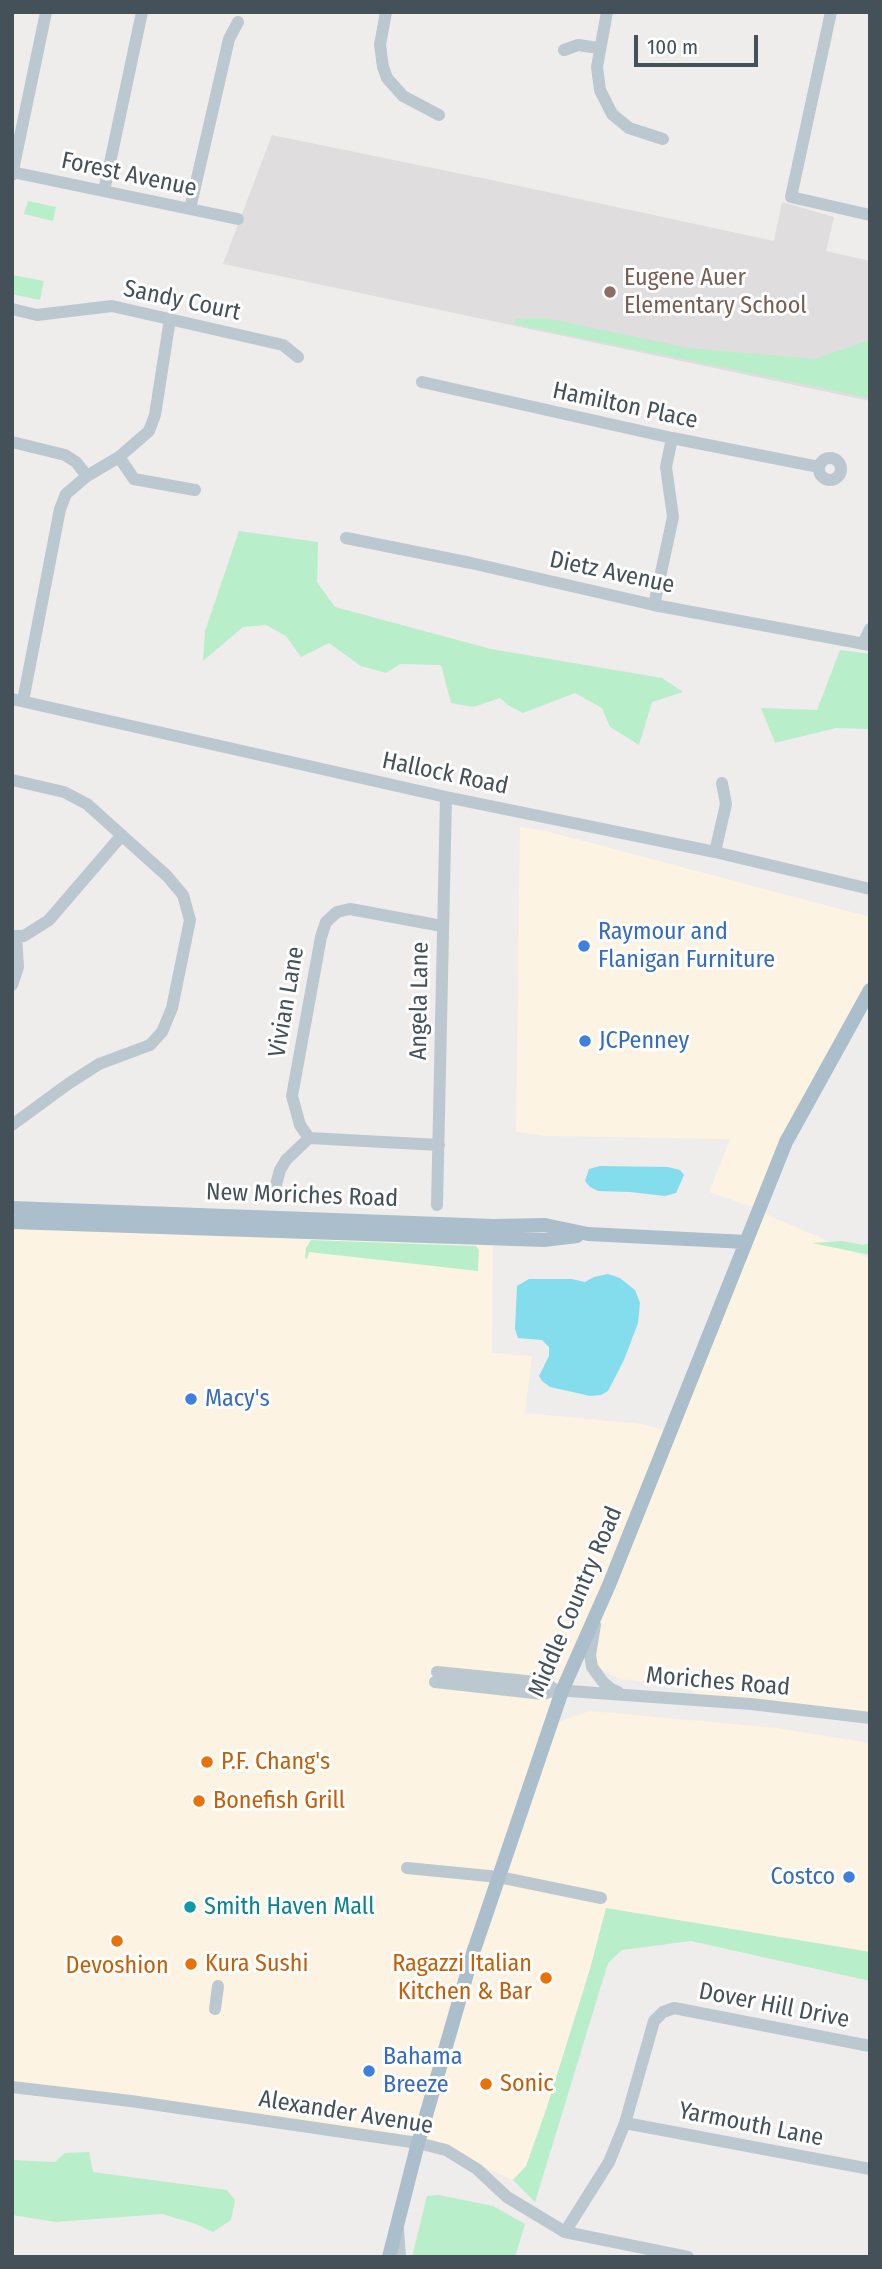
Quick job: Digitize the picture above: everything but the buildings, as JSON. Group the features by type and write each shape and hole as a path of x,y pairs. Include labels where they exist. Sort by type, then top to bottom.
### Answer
{"main road":[{"name":"Middle Country Road","path":"389,2257 418,2143 473,1953 559,1690 598,1609 799,1114 870,990"},
{"name":"New Moriches Road","path":"12,1208 493,1226 545,1225 588,1234 746,1241"},
{"name":"New Moriches Road","path":"12,1222 544,1240 588,1234"}],"street":[{"path":"12,173 46,12"},
{"path":"104,191 142,12"},
{"path":"386,12 380,45 387,78 403,96 439,115"},
{"path":"607,12 597,66 600,90 612,114 629,128 663,139"},
{"path":"831,12 791,197 870,215"},
{"path":"190,209 229,39 239,22"},
{"path":"564,50 578,45 599,48"},
{"name":"Forest Avenue","path":"12,173 238,219"},
{"name":"Sandy Court","path":"12,309 37,315 112,306 283,345 298,357"},
{"path":"18,700 60,509 66,494 144,437 154,422 170,319"},
{"name":"Hamilton Place","path":"422,382 672,438 819,467"},
{"path":"654,605 673,517 666,467 672,438"},
{"path":"12,442 65,455 76,462 87,477"},
{"path":"118,457 134,479 195,489"},
{"name":"Dietz Avenue","path":"346,538 654,605 866,645"},
{"path":"866,645 870,629"},
{"name":"Hallock Road","path":"18,700 446,797 715,852 870,889"},
{"path":"12,780 64,792 87,804 167,876 183,895 190,920 172,1008 162,1032 150,1045 99,1064 12,1125"},
{"path":"715,852 726,804 722,783"},
{"name":"Angela Lane","path":"437,1205 446,797"},
{"path":"12,985 18,967 14,936 24,936 49,920 122,835"},
{"name":"Vivian Lane","path":"309,1139 300,1125 292,1096 326,922 337,912 350,908 442,926"},
{"path":"273,1196 280,1170 286,1160 309,1139 439,1146"},
{"path":"598,1609 590,1655 592,1667 596,1675 611,1689 625,1694"},
{"name":"Moriches Road","path":"436,1677 546,1683 559,1690 751,1704 870,1718"},
{"path":"407,1868 499,1877 601,1898"},
{"path":"215,2009 218,1986"},
{"name":"Dover Hill Drive","path":"565,2232 609,2162 625,2123 654,2021 663,2012 674,2008 870,2046"},
{"name":"Alexander Avenue","path":"12,2087 144,2103 418,2143 446,2150 477,2169 507,2197 565,2232 688,2257"},
{"name":"Yarmouth Lane","path":"625,2123 870,2169"},
{"path":"398,2223 400,2257"}],"shaded area":[{"name":"Eugene Auer Elementary School","path":"272,135 774,241 782,202 834,217 826,251 870,261 870,401 223,264"},
{"name":"Smith Haven Mall","path":"520,827 546,831 870,917 870,990 759,1208 770,1216 870,1259 870,1718 712,1700 678,1685 620,1679 596,1667 581,1649 552,1724 590,1711 777,1728 870,1743 870,1952 606,1909 546,2110 526,2166 513,2180 446,2150 12,2087 12,1210 493,1226 492,1353 532,1356 525,1413 642,1424 670,1432 759,1209 709,1192 730,1139 547,1136 516,1132"}],"green space":[{"path":"28,201 56,207 53,221 24,214"},
{"path":"12,275 44,281 40,300 12,294"},
{"path":"546,318 689,348 815,359 870,340 870,398 514,324 515,319"},
{"path":"239,531 318,542 317,582 335,607 491,649 662,678 683,692 652,702 639,745 610,727 602,708 575,693 523,713 500,698 473,707 451,703 441,665 400,664 386,673 361,666 329,643 301,657 286,636 266,625 243,627 203,661 205,631"},
{"path":"840,650 870,654 870,729 836,728 775,743 761,708 817,710"},
{"path":"311,1240 476,1246 479,1250 478,1271 309,1252 307,1259 306,1248"},
{"path":"842,1241 863,1245 870,1243 870,1255 812,1243"},
{"path":"606,1908 870,1952 870,1981 691,1941 622,1950 608,1963 535,2202 513,2180 526,2166 546,2110"},
{"path":"89,2152 93,2172 227,2190 235,2200 231,2220 213,2232 162,2214 56,2222 12,2215 12,2160 55,2162 65,2153"},
{"path":"439,2195 493,2206 525,2224 515,2257 412,2257 427,2196"}],"water":[{"path":"600,1166 668,1167 680,1170 684,1175 676,1193 665,1196 598,1191 585,1181 589,1169"},
{"path":"608,1274 620,1278 635,1290 640,1303 638,1323 624,1360 608,1391 601,1395 590,1396 550,1387 539,1376 549,1356 549,1347 542,1340 518,1338 515,1329 517,1286 529,1279 572,1279 585,1282"}],"place":[{"name":"Eugene Auer Elementary School","path":"610,292"},
{"name":"Raymour and Flanigan Furniture","path":"584,946"},
{"name":"JCPenney","path":"585,1041"},
{"name":"Macy's","path":"191,1399"},
{"name":"P.F. Chang's","path":"207,1762"},
{"name":"Bonefish Grill","path":"199,1801"},
{"name":"Costco","path":"849,1877"},
{"name":"Smith Haven Mall","path":"190,1907"},
{"name":"Devoshion","path":"117,1941"},
{"name":"Kura Sushi","path":"191,1964"},
{"name":"Ragazzi Italian Kitchen & Bar","path":"546,1978"},
{"name":"Bahama Breeze","path":"369,2071"},
{"name":"Sonic","path":"486,2084"}]}
